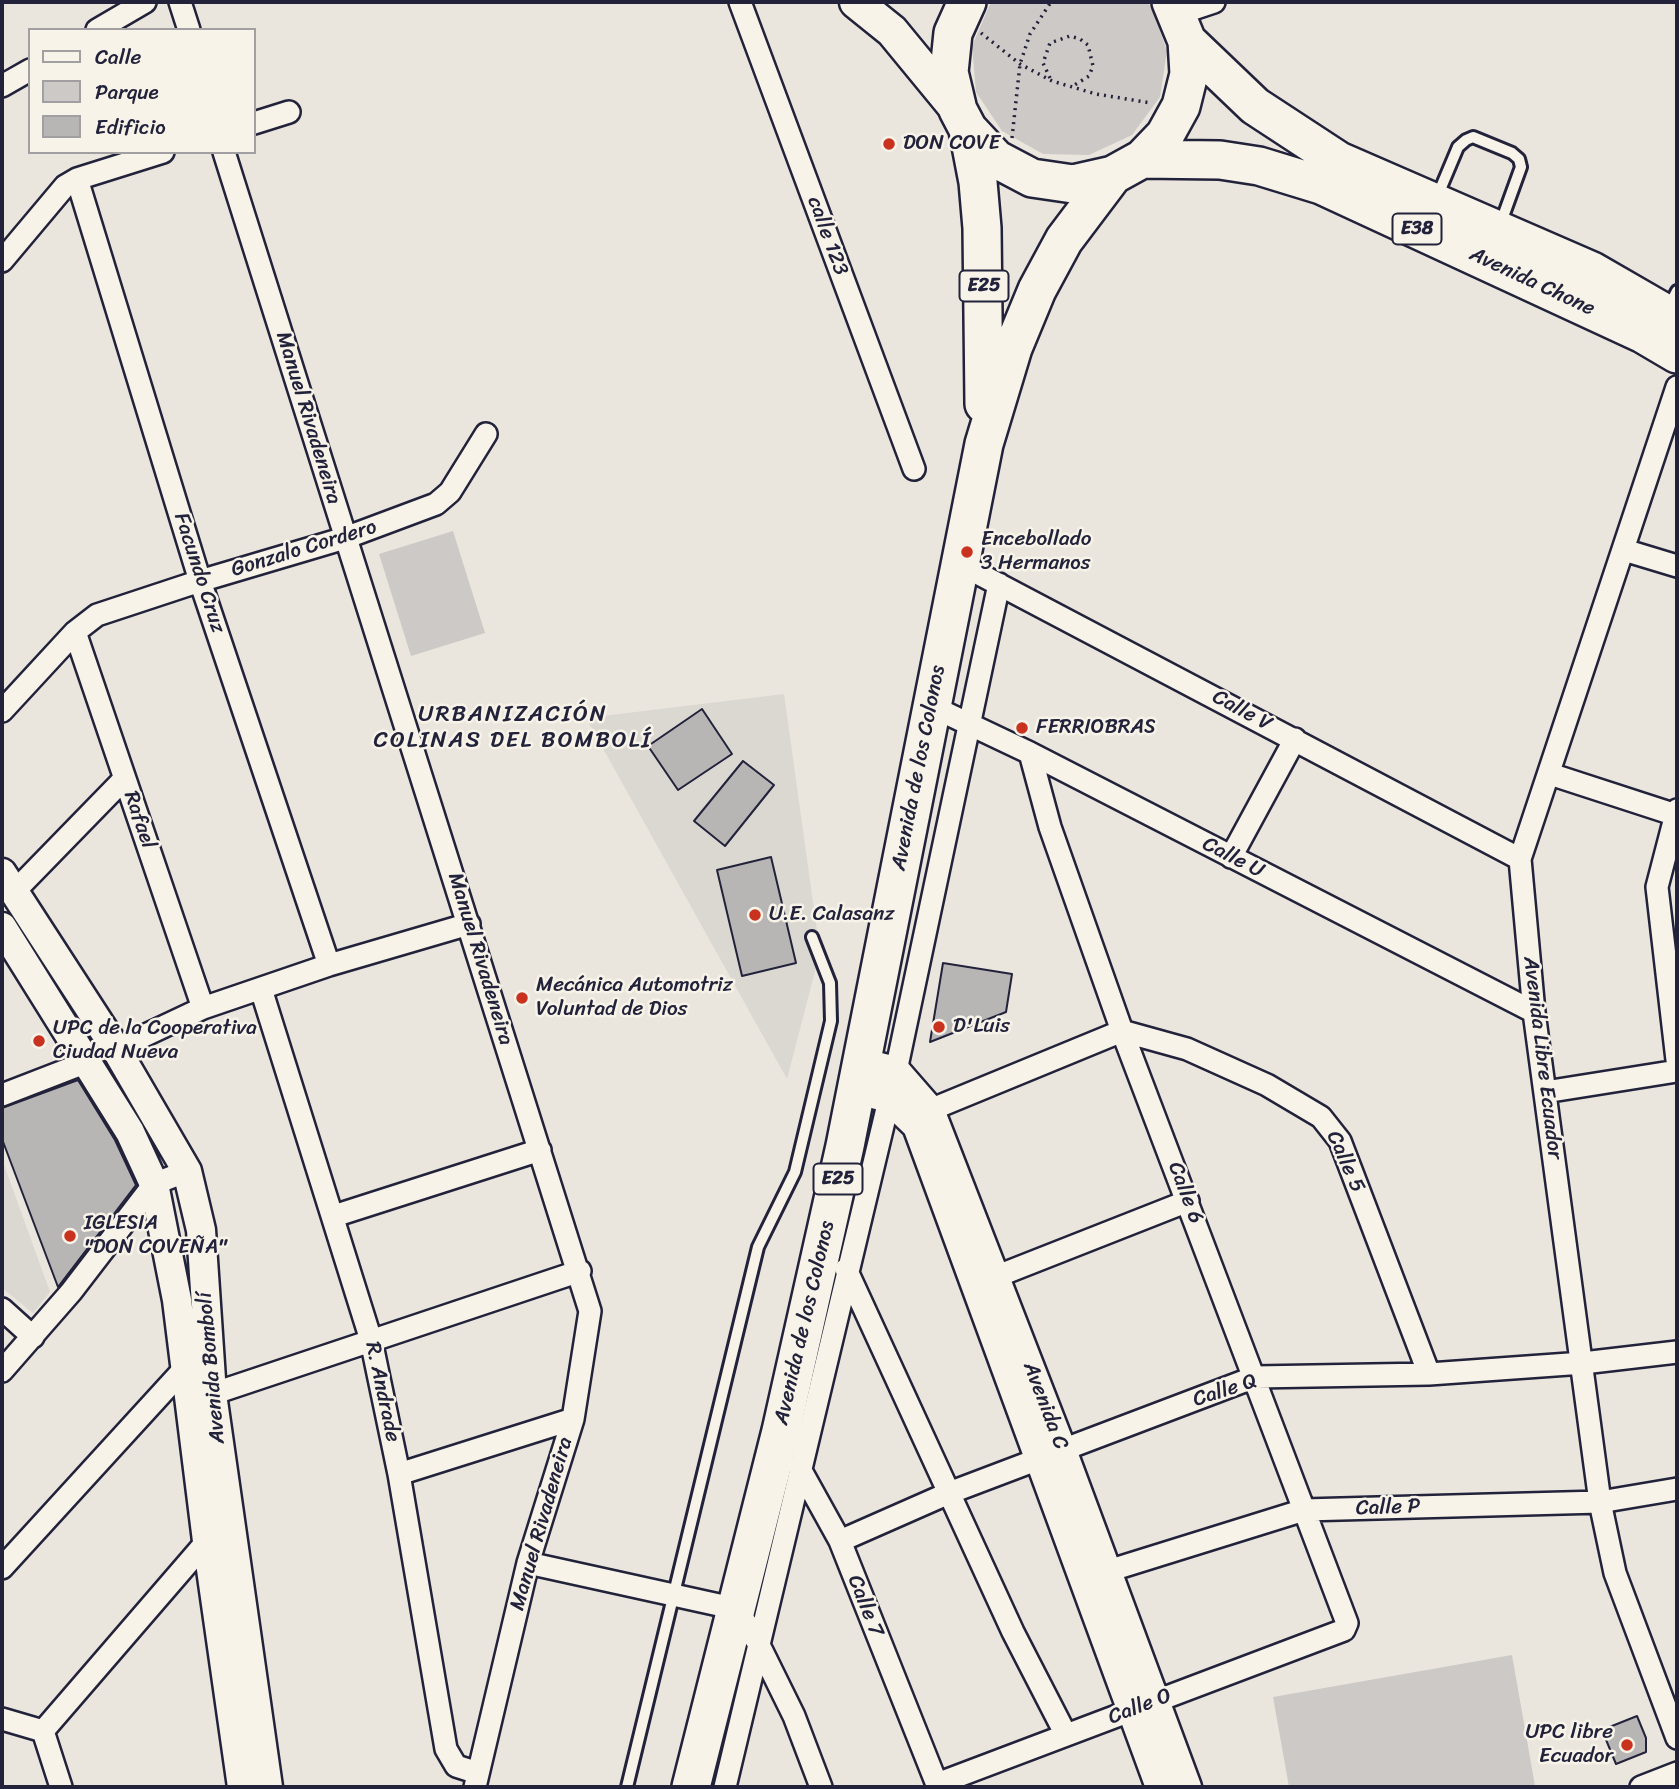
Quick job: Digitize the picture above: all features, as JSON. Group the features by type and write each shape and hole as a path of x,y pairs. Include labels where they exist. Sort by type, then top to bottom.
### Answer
{"highway":[{"name":"E25","path":"963,120 949,72 953,33 964,9"},
{"name":"E25","path":"1127,167 1165,135 1181,106 1189,74 1179,19"},
{"name":"Avenida Chone","path":"1179,19 1255,106 1339,161 1673,308"},
{"name":"Avenida Chone","path":"963,120 996,159 1032,178 1073,184 1127,167 1220,160 1259,166 1321,185 1643,334 1677,354"},
{"name":"Avenida de los Colonos","path":"963,120 978,182 982,228 984,444"},
{"name":"Avenida de los Colonos","path":"691,1787 781,1431 826,1231 868,1083 931,706 962,565 984,444 1013,348 1037,290 1064,240 1127,167"}],"main road":[{"path":"856,2 892,31 926,68 963,120"}],"street":[{"path":"100,28 145,2"},
{"path":"180,2 187,28"},
{"name":"calle 123","path":"740,2 914,469"},
{"path":"1179,19 1214,2"},
{"path":"2,86 28,71"},
{"path":"256,122 289,111"},
{"path":"2,261 57,194 77,179 157,154"},
{"name":"Manuel Rivadeneira","path":"226,154 587,1297 590,1324 573,1419 528,1563 477,1780"},
{"name":"Facundo Cruz","path":"77,179 200,580 330,965"},
{"name":"Avenida Libre Ecuador","path":"1677,387 1520,859 1534,1012 1600,1502 1615,1573 1677,1738"},
{"name":"Gonzalo Cordero","path":"2,711 75,632 105,612 200,580 345,538 444,499 486,434"},
{"path":"1624,550 1677,566"},
{"name":"Calle V","path":"962,565 1520,859"},
{"path":"725,1787 848,1272 868,1083 896,1071 999,584"},
{"name":"Rafael","path":"75,632 203,1009"},
{"name":"Calle U","path":"931,706 1030,753 1534,1012"},
{"path":"1231,857 1295,739"},
{"name":"Calle 6","path":"1030,753 1049,827 1122,1031 1346,1618 1344,1630"},
{"path":"1550,774 1676,812 1657,887 1677,1060"},
{"path":"8,883 124,779"},
{"name":"Avenida Bombolí","path":"8,883 116,1049 187,1171 201,1230 212,1394 268,1787"},
{"path":"116,1049 203,1009 330,965 469,924"},
{"name":"Avenida Bombolí","path":"2,927 130,1132 154,1184 177,1300 207,1541 243,1787"},
{"name":"R. Andrade","path":"261,989 371,1340 399,1474 446,1749 456,1766 477,1780"},
{"path":"930,1110 1122,1031"},
{"name":"Calle 5","path":"1122,1031 1170,1043 1205,1056 1267,1085 1321,1116 1331,1126 1340,1141 1429,1374"},
{"path":"2,1095 86,1062"},
{"name":"Avenida C","path":"896,1071 930,1110 995,1277 1051,1455 1108,1571 1144,1706 1160,1787"},
{"path":"1545,1092 1677,1071"},
{"name":"Avenida C","path":"868,1083 917,1126 1051,1455 1144,1706 1187,1787"},
{"path":"334,1216 540,1150"},
{"path":"2,1371 134,1213 154,1184 187,1171"},
{"path":"995,1277 1188,1201"},
{"path":"826,1231 848,1272 1013,1632 1066,1735"},
{"path":"212,1394 580,1271"},
{"path":"2,1309 33,1337"},
{"name":"Calle Q","path":"839,1541 949,1493 1255,1377 1429,1374 1583,1363 1677,1352"},
{"path":"2,1568 184,1370"},
{"path":"399,1474 573,1419"},
{"name":"Calle 7","path":"781,1431 839,1541 937,1786"},
{"name":"Calle P","path":"1108,1571 1304,1510 1600,1502 1677,1489"},
{"path":"43,1731 207,1541"},
{"path":"528,1563 737,1609 758,1643 794,1716 821,1787"},
{"name":"Calle O","path":"937,1786 1344,1630"},
{"path":"2,1719 43,1731"},
{"path":"43,1731 61,1787"},
{"path":"1641,1787 1677,1773"}],"lane":[{"path":"1434,203 1458,147 1466,140 1473,137 1512,153 1519,159 1521,167 1498,230"},
{"path":"627,1787 758,1247 794,1172 831,1021 830,984 812,937"}],"path":[{"path":"1014,169 1011,143 1020,64 1030,34 1051,2"},
{"path":"964,9 1020,64 1052,81 1115,98 1181,106"},
{"path":"1052,81 1043,63 1050,43 1070,36 1080,39 1088,45 1093,66 1089,76 1071,87"}],"shaded area":[{"name":"U.E. Calasanz","path":"784,694 820,952 787,1079 586,718"},
{"path":"2,1159 50,1292 33,1313 2,1288"}],"green space":[{"path":"991,2 1146,2 1152,7 1167,51 1160,97 1132,135 1089,155 1043,154 1002,131 976,92 972,46"},
{"path":"453,531 485,633 411,656 379,554"},
{"path":"1512,1655 1535,1786 1289,1787 1273,1697"}],"building":[{"path":"702,709 732,754 678,790 648,746"},
{"path":"743,761 774,785 725,846 694,821"},
{"path":"771,857 796,963 742,976 717,870"},
{"path":"943,963 1012,974 1006,1012 930,1042"},
{"name":"IGLESIA \"DON COVEÑA\"","path":"78,1080 115,1140 136,1185 58,1287 2,1139 2,1108"},
{"name":"UPC libre Ecuador","path":"1637,1716 1646,1738 1646,1752 1616,1764 1602,1730"}],"place":[{"name":"DON COVE","path":"889,144"},
{"name":"Encebollado 3 Hermanos","path":"967,552"},
{"name":"FERRIOBRAS","path":"1022,728"},
{"name":"U.E. Calasanz","path":"755,915"},
{"name":"Mecánica Automotriz Voluntad de Dios","path":"522,998"},
{"name":"D'Luis","path":"939,1027"},
{"name":"UPC de la Cooperativa Ciudad Nueva","path":"39,1041"},
{"name":"IGLESIA \"DON COVEÑA\"","path":"70,1236"},
{"name":"UPC libre Ecuador","path":"1627,1745"}],"district":[{"name":"URBANIZACIÓN COLINAS DEL BOMBOLÍ","path":"513,728"}]}
